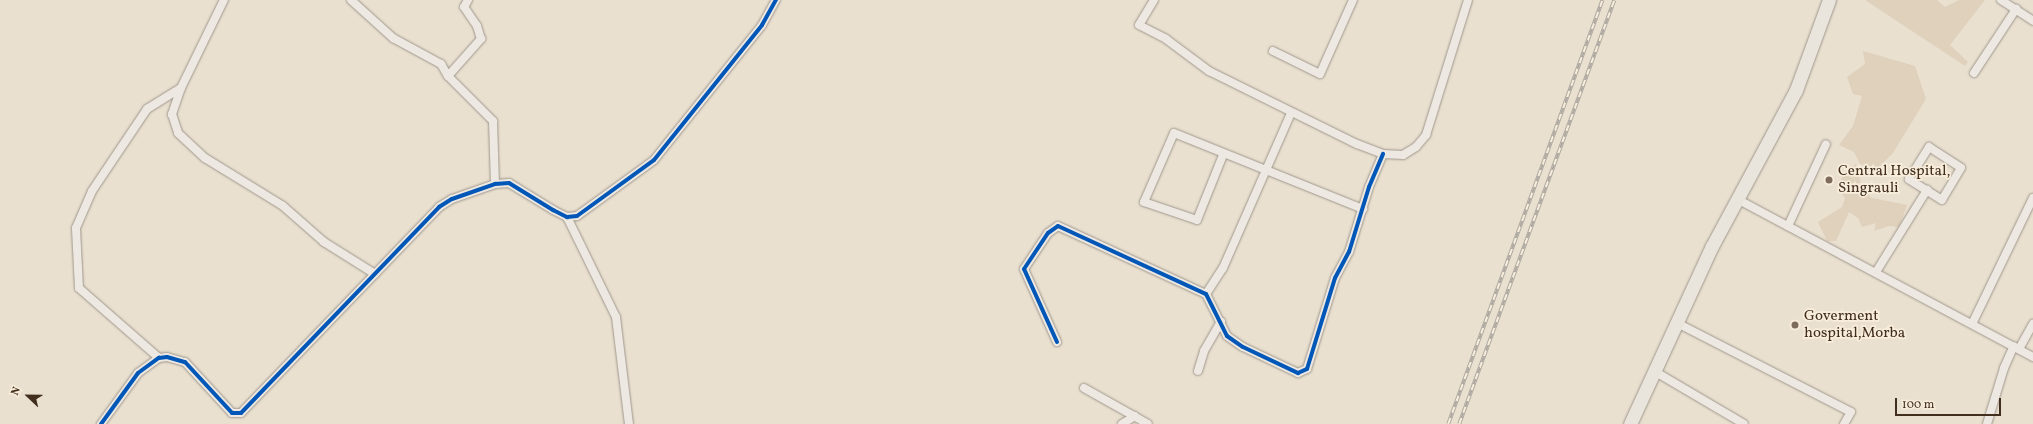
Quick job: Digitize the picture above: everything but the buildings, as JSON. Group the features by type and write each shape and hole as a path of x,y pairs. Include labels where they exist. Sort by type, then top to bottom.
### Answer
{"main road":[{"path":"1630,424 1737,199 1796,90 1829,0"}],"street":[{"path":"224,0 181,88 172,114 178,133 205,158 283,206 324,242 375,274"},
{"path":"351,0 393,38 441,64 448,76 493,121 495,184"},
{"path":"448,76 481,38 477,26 464,7 468,0"},
{"path":"567,217 577,216 654,160 762,26 776,0"},
{"path":"1154,0 1139,25 1166,39 1209,71 1291,112 1383,154 1403,154 1416,148 1426,134 1468,0"},
{"path":"1273,51 1320,74 1353,0"},
{"path":"2001,0 2033,21"},
{"path":"1974,73 2016,9"},
{"path":"159,358 79,288 76,228 92,191 147,109 181,88"},
{"path":"1206,294 1223,268 1291,112"},
{"path":"1223,155 1197,220 1144,202 1174,133 1223,155 1363,209"},
{"path":"1788,226 1826,144"},
{"path":"1929,147 1962,168 1942,200 1927,190 1909,180 1929,147"},
{"path":"1057,342 1024,269 1048,233 1058,226 1206,294 1227,336 1243,347 1298,373 1307,370 1335,278 1349,252 1383,154"},
{"path":"101,424 138,373 159,358 167,356 185,362 232,413 241,413 439,208 452,199 495,184 510,183 567,217 616,317 629,424"},
{"path":"1876,272 1927,190"},
{"path":"1972,324 2033,198"},
{"path":"1737,199 2033,356"},
{"path":"1198,371 1204,351 1221,322"},
{"path":"1677,323 1851,412 1844,424"},
{"path":"1987,424 2004,368 2016,347 2033,324"},
{"path":"1654,371 1744,424"},
{"path":"1084,388 1148,424"},
{"path":"1122,424 1135,416"}],"shaded area":[{"path":"1865,0 1937,0 1945,7 1959,0 1985,0 1950,45 1968,62 1965,66"},
{"path":"1863,51 1915,66 1926,99 1893,153 1875,171 1860,164 1854,152 1839,145 1853,126 1862,96 1853,94 1847,77 1865,64"},
{"path":"1856,164 1863,190 1872,198 1907,205 1899,227 1889,226 1874,231 1876,223 1862,227 1858,218 1849,212 1836,241 1827,241 1818,222 1842,207 1845,198 1839,190 1842,175"}],"railway":[{"path":"1448,424 1602,0"},
{"path":"1459,424 1614,0"}],"cycle path":[{"path":"101,424 138,373 159,358 167,357 185,362 232,413 241,413 439,207 452,199 495,184 509,183 567,217 577,216 654,160 762,25 776,0"},
{"path":"1057,342 1024,269 1048,233 1058,226 1206,294 1227,336 1243,347 1298,373 1307,369 1335,278 1349,252 1369,187 1383,154"}],"place":[{"name":"Central Hospital, Singrauli","path":"1829,180"},
{"name":"Goverment hospital,Morba","path":"1795,325"}]}
